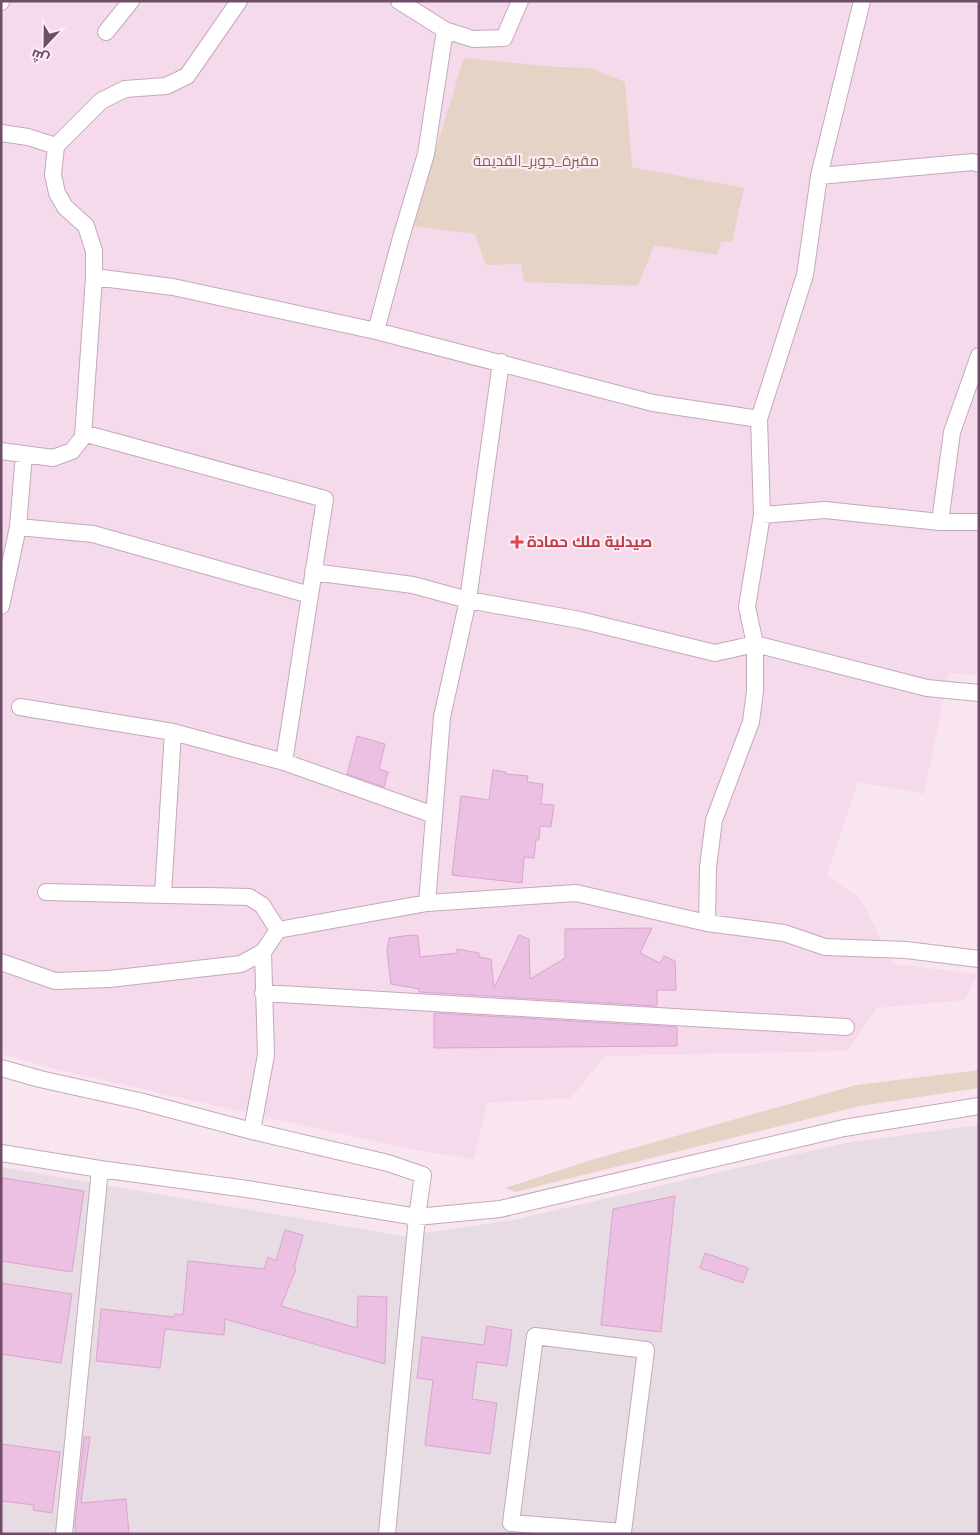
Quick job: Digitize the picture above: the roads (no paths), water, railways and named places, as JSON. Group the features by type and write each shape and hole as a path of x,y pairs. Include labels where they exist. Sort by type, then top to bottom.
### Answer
{"street":[{"path":"106,32 131,1"},
{"path":"1,451 53,458 72,452 83,437 94,277 94,251 86,226 65,207 57,193 54,175 56,146 101,101 126,89 166,86 187,76 239,1"},
{"path":"399,1 445,30 473,39 504,38 520,1"},
{"path":"707,923 708,867 714,820 751,722 755,691 755,644 747,607 762,515 759,419 805,275 819,176 862,1"},
{"path":"376,330 426,154 445,30"},
{"path":"1,133 28,137 56,146"},
{"path":"819,176 973,162 979,164"},
{"path":"94,277 173,287 376,330 653,403 759,419"},
{"path":"940,522 952,432 979,356"},
{"path":"427,903 442,717 468,600 501,362"},
{"path":"83,433 325,498 284,762"},
{"path":"1,606 18,527 24,454"},
{"path":"762,515 825,510 940,522 979,522"},
{"path":"18,527 94,534 310,595"},
{"path":"313,572 413,585 468,600 580,620 715,653 755,644 927,688 979,693"},
{"path":"20,707 173,732 284,762 434,816"},
{"path":"163,894 173,732"},
{"path":"46,892 249,897 262,905 278,930"},
{"path":"1,962 54,981 108,978 241,964 262,952 278,930 427,903 576,893 707,923 784,933 824,947 906,950 979,959"},
{"path":"252,1131 266,1055 262,952"},
{"path":"263,993 846,1027"},
{"path":"1,1068 40,1079 139,1100 252,1131 388,1163 423,1174 417,1217 387,1534"},
{"path":"1,1153 247,1189 417,1217 500,1209 844,1128 979,1106"},
{"path":"64,1534 100,1169"},
{"path":"535,1336 646,1350 623,1532 560,1531 510,1523 535,1336"}],"place":[{"name":"صيدلية ملك حمادة","path":"517,542"}],"park label":[{"name":"مقبرة_جوبر_القديمة","path":"536,161"}]}
